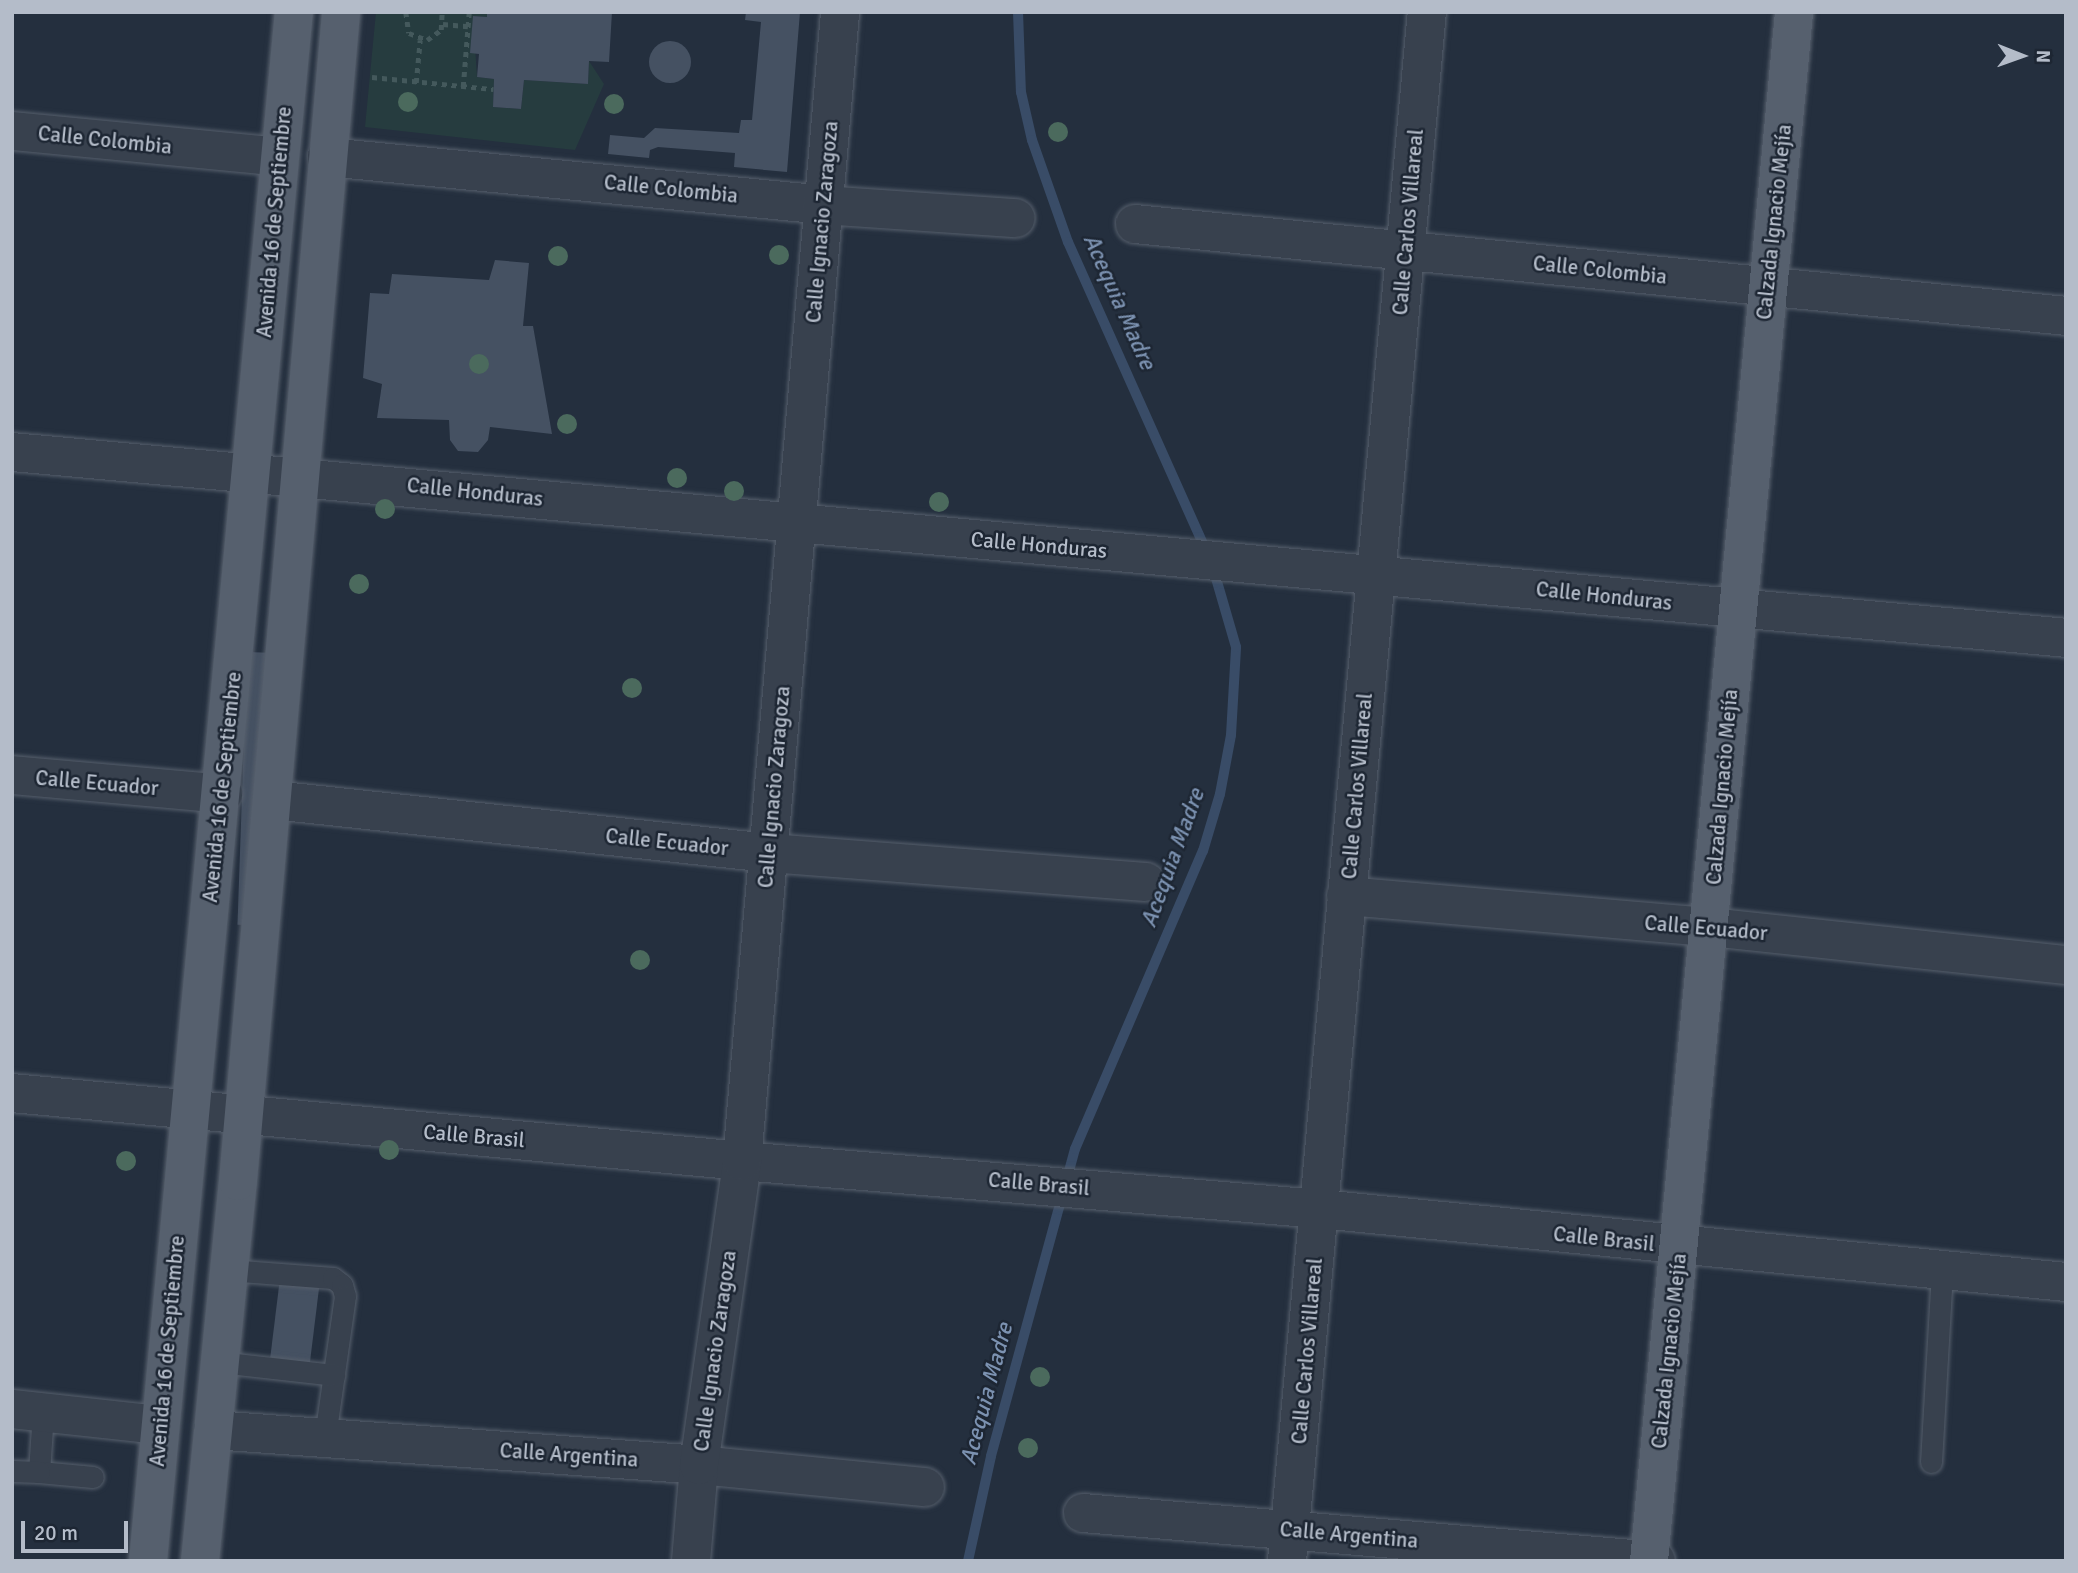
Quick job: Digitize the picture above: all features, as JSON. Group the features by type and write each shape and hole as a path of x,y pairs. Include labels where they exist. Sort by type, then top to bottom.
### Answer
{"main road":[{"name":"Avenida 16 de Septiembre","path":"148,1561 223,794 250,471 294,12"},
{"path":"200,1561 273,800 341,12"},
{"name":"Calzada Ignacio Mejía","path":"1649,1560 1739,609 1766,287 1794,12"}],"street":[{"name":"Calle Ignacio Zaragoza","path":"691,1561 699,1465 742,1161 840,12"},
{"name":"Calle Carlos Villareal","path":"1289,1546 1427,12"},
{"name":"Calle Colombia","path":"12,131 281,157"},
{"name":"Calle Colombia","path":"327,157 823,205 1016,218"},
{"name":"Calle Colombia","path":"1135,224 2066,316"},
{"name":"Calle Honduras","path":"12,452 301,475 1181,558 1264,562 2066,638"},
{"name":"Calle Ecuador","path":"12,775 223,794"},
{"name":"Calle Ecuador","path":"273,800 769,853 1146,882"},
{"name":"Calle Ecuador","path":"1346,896 1709,927 2066,965"},
{"name":"Calle Brasil","path":"12,1093 742,1161 1108,1189 1679,1248 2066,1282"},
{"path":"28,1411 160,1425"},
{"name":"Calle Argentina","path":"213,1430 699,1465 925,1487"},
{"name":"Calle Argentina","path":"1083,1513 1289,1546 1656,1561"}],"lane":[{"path":"228,1270 333,1278 342,1285 345,1296 325,1437"},
{"path":"1931,1462 1942,1271"},
{"path":"219,1362 334,1375"},
{"path":"28,1411 39,1472"},
{"path":"12,1471 93,1477"}],"path":[{"path":"407,12 405,27 420,40 433,38 443,24 442,12"},
{"path":"463,87 469,12"},
{"path":"443,24 468,26"},
{"path":"416,83 420,40"},
{"path":"369,77 494,89"}],"green space":[{"path":"376,12 487,12 487,17 473,16 477,77 494,79 493,107 521,109 524,80 588,84 589,61 604,84 575,150 365,127"}],"building":[{"path":"487,12 612,12 609,62 589,61 588,84 524,80 521,109 493,107 494,79 477,77 479,54 470,53 473,16 487,17"},
{"path":"746,12 800,12 787,172 734,167 735,153 658,147 650,150 649,158 608,154 610,135 644,138 655,128 739,133 741,120 752,120 761,22 745,20"},
{"path":"670,41 685,47 691,62 685,77 670,83 655,77 649,62 655,47"},
{"path":"495,260 529,263 523,326 533,326 552,434 490,427 488,440 478,452 458,451 450,440 449,420 377,418 382,384 363,378 370,293 389,294 392,274 489,280"},
{"path":"247,652 270,653 260,926 237,925"},
{"path":"280,1278 320,1283 310,1362 270,1357"}],"waterway":[{"name":"Acequia Madre","path":"1018,12 1021,92 1032,140 1068,242 1207,553"},
{"name":"Acequia Madre","path":"968,1561 991,1456 1075,1149 1203,851 1220,794 1231,735 1236,647 1213,568"}]}
